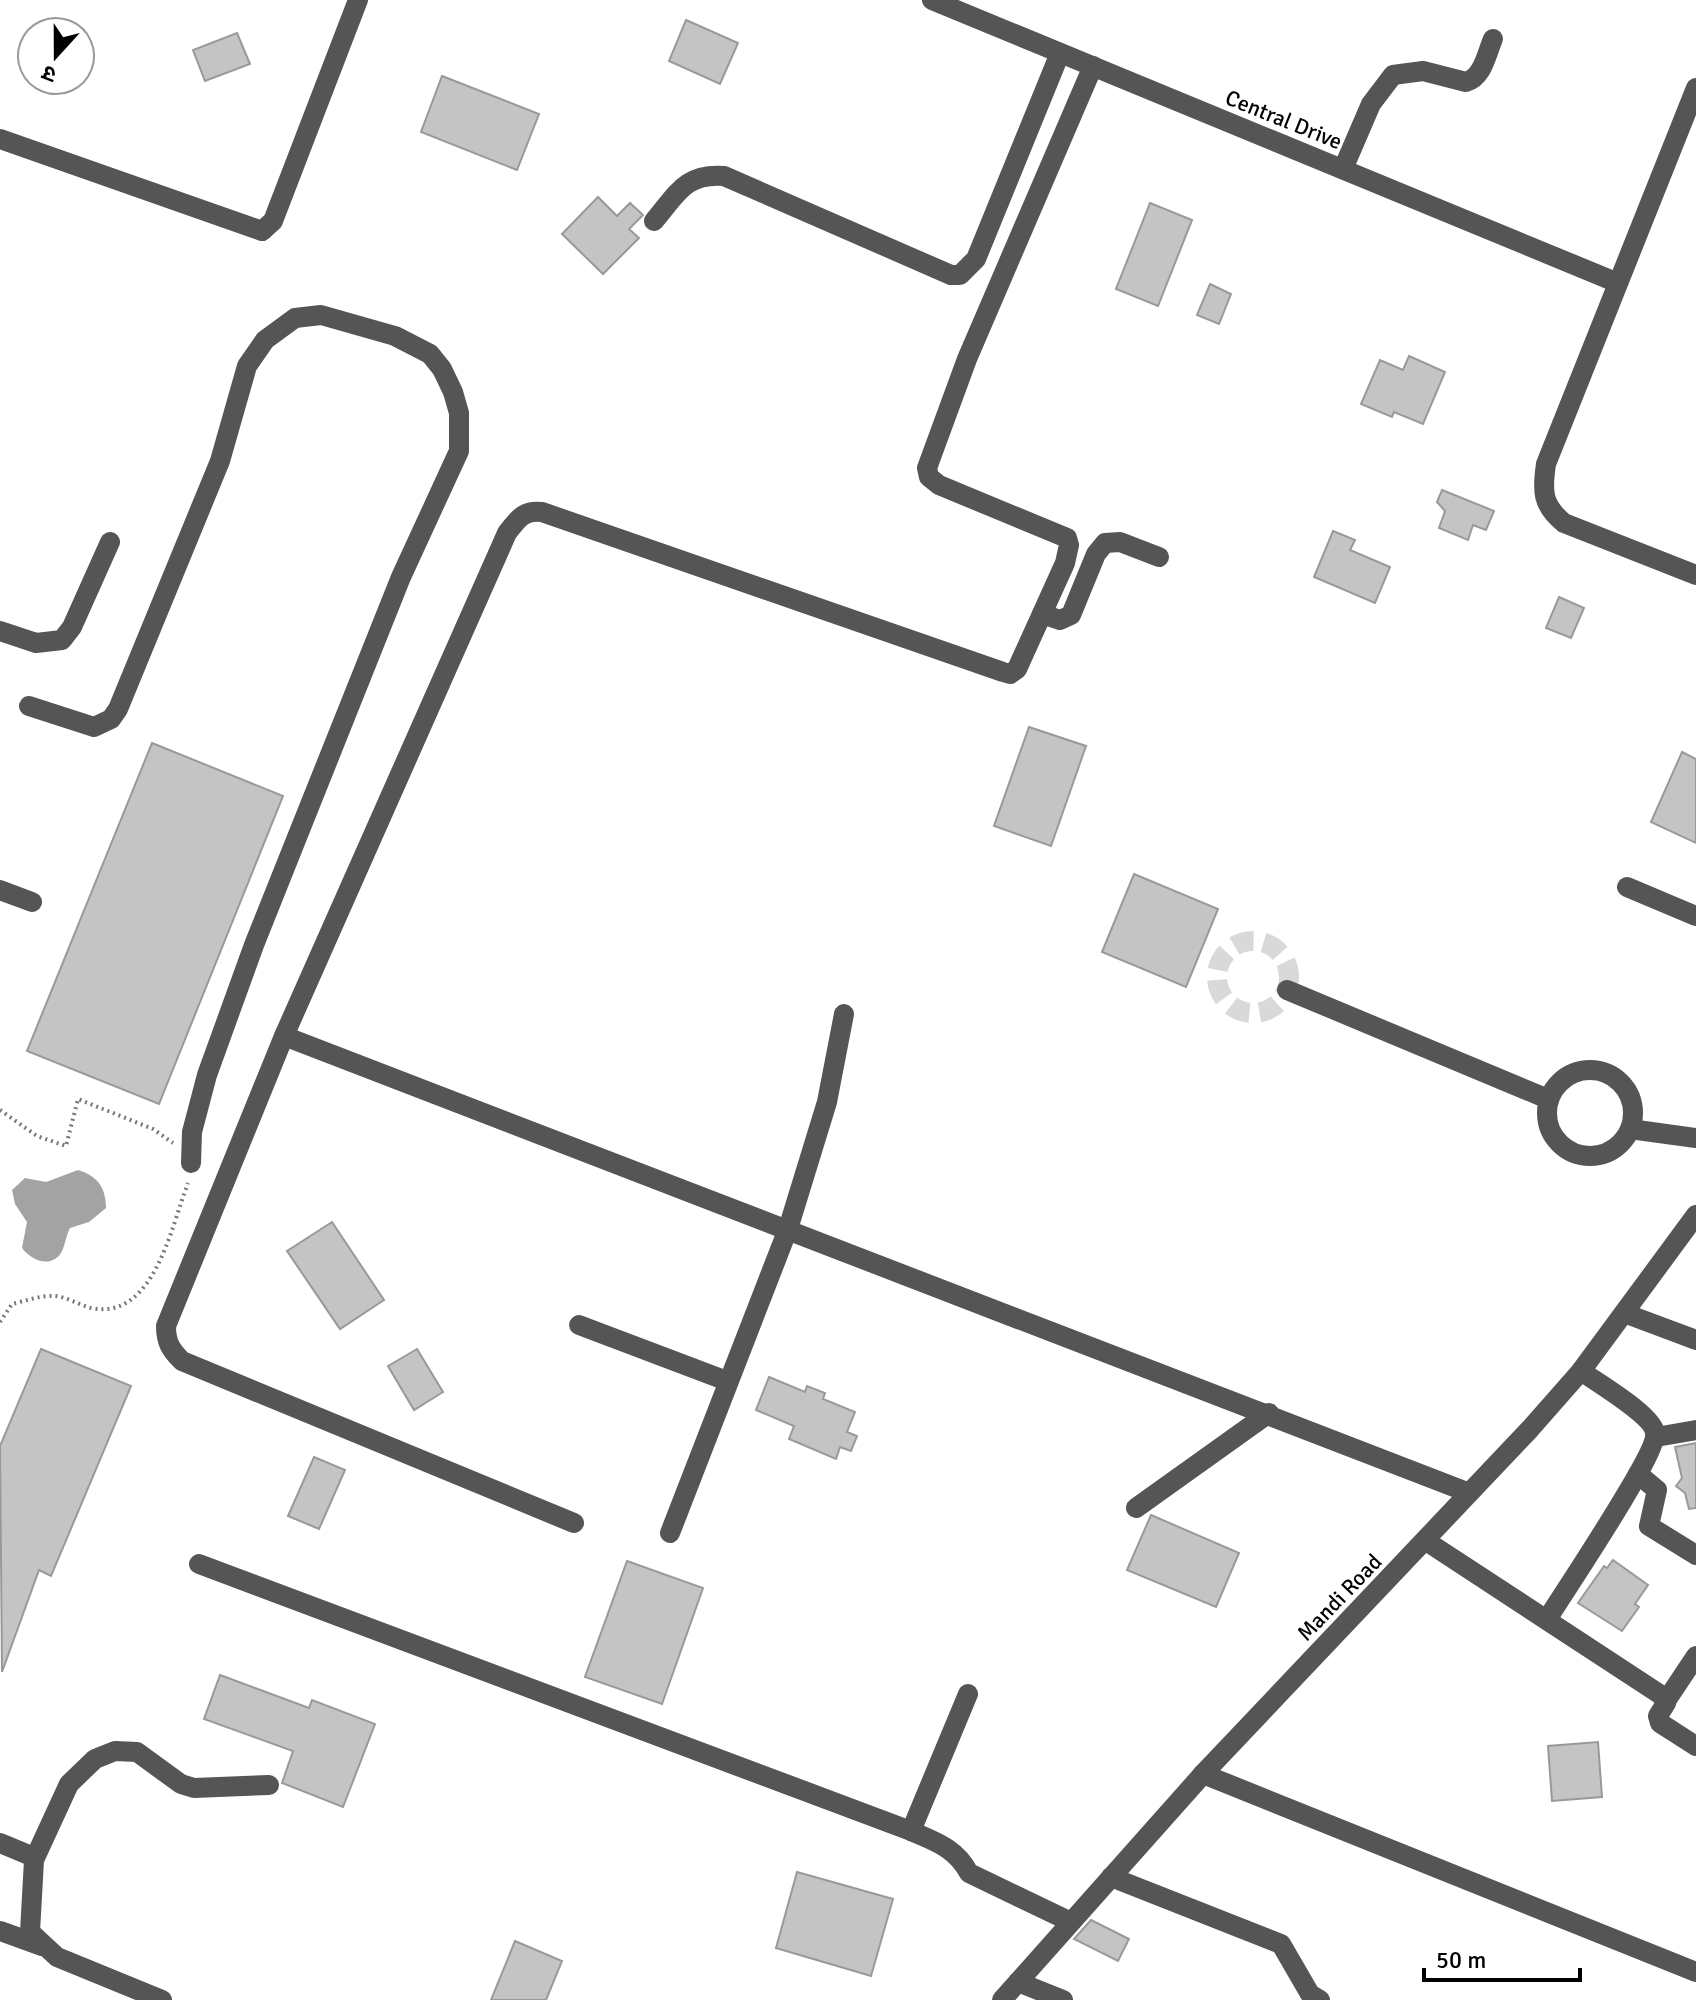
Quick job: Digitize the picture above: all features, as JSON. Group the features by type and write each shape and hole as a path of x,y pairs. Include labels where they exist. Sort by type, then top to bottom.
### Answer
{"street":[{"path":"0,139 262,231 273,221 358,0"},
{"name":"Central Drive","path":"932,0 1618,283"},
{"path":"1343,169 1371,104 1393,75 1423,71 1466,82 1472,80 1478,76 1493,39"},
{"path":"654,221 685,184 702,174 724,176 929,266 960,275 976,259 1060,53"},
{"path":"574,1523 182,1361 171,1350 166,1339 166,1326 284,1036 507,533 522,514 542,512 1010,674 1017,669 1068,554 1067,538 939,485 929,477 927,468 967,359 1093,66"},
{"path":"1696,88 1546,464 1542,493 1545,503 1564,523 1696,575"},
{"path":"29,706 94,727 111,719 118,709 220,461 247,366 276,330 295,318 321,315 418,345 442,369 459,413 459,451 401,577 254,945 207,1075 192,1132 191,1163"},
{"path":"0,631 36,643 62,640 72,627 110,542"},
{"path":"1042,614 1060,620 1071,615 1096,554 1105,543 1120,542 1159,557"},
{"path":"1627,887 1696,916"},
{"path":"0,890 32,902"},
{"path":"1287,990 1548,1099"},
{"path":"670,1533 788,1229 827,1102 844,1014"},
{"path":"284,1036 1269,1413 1467,1492"},
{"path":"1577,1071 1605,1072 1617,1079 1632,1102 1630,1129 1613,1149 1601,1155 1575,1154 1554,1137 1548,1125 1548,1099 1564,1077 1577,1071"},
{"path":"1630,1129 1696,1138"},
{"name":"Mandi Road","path":"1002,2000 1203,1774 1426,1541 1467,1492 1581,1371 1696,1215"},
{"path":"1624,1313 1696,1340"},
{"path":"579,1325 727,1381"},
{"path":"1548,1618 1638,1474 1656,1437 1653,1428 1641,1414 1581,1371"},
{"path":"1136,1508 1269,1413"},
{"path":"1656,1437 1696,1430"},
{"path":"1638,1474 1657,1490 1649,1526 1696,1555"},
{"path":"1426,1541 1548,1618 1666,1701"},
{"path":"199,1564 911,1831 951,1849 969,1873 1071,1922"},
{"path":"1696,1656 1658,1716 1660,1723 1696,1746"},
{"path":"911,1831 968,1694"},
{"path":"162,2000 57,1957 30,1932 28,1917 36,1870 34,1860 69,1784 95,1759 115,1751 137,1752 181,1784 194,1788 269,1785"},
{"path":"1203,1774 1696,1972"},
{"path":"0,1843 34,1860"},
{"path":"1111,1877 1281,1944 1310,1994 1320,2000"},
{"path":"0,1931 42,1946"},
{"path":"1018,1982 1063,2000"}],"path":[{"path":"0,1110 37,1136 66,1146 78,1099 153,1129 184,1151 191,1163 192,1173 152,1275 124,1307 110,1310 55,1296 36,1298 12,1304 0,1322"}],"shaded area":[{"path":"78,1170 100,1184 106,1208 89,1222 70,1228 57,1258 46,1262 35,1259 22,1248 27,1222 15,1204 12,1190 25,1178 46,1182"}],"building":[{"path":"686,20 738,43 720,84 669,61"},
{"path":"237,33 250,64 205,81 193,50"},
{"path":"442,76 539,114 517,170 421,132"},
{"path":"598,197 617,216 630,203 643,215 629,229 639,238 603,274 562,234"},
{"path":"1150,203 1192,220 1158,306 1116,289"},
{"path":"1210,284 1231,294 1219,324 1197,315"},
{"path":"1409,356 1445,372 1423,424 1394,412 1392,417 1361,404 1380,360 1403,370"},
{"path":"1442,490 1494,511 1486,530 1473,525 1468,540 1439,528 1445,511 1437,502"},
{"path":"1333,531 1355,540 1350,550 1390,567 1375,603 1314,577"},
{"path":"1559,597 1584,608 1571,638 1546,628"},
{"path":"1029,727 1086,746 1051,846 994,826"},
{"path":"152,743 283,796 159,1104 27,1051"},
{"path":"1682,752 1696,759 1696,843 1651,822"},
{"path":"1134,874 1218,909 1186,987 1102,952"},
{"path":"332,1222 384,1300 340,1329 287,1251"},
{"path":"41,1349 131,1386 51,1576 39,1570 2,1672 0,1446"},
{"path":"417,1349 443,1392 414,1410 388,1366"},
{"path":"769,1377 805,1392 807,1386 825,1393 823,1399 855,1412 847,1432 857,1436 851,1451 840,1447 836,1459 789,1439 794,1426 756,1410"},
{"path":"1696,1443 1696,1508 1689,1509 1685,1493 1676,1486 1682,1478 1675,1447"},
{"path":"314,1457 345,1470 319,1529 288,1516"},
{"path":"1151,1515 1239,1553 1216,1607 1127,1570"},
{"path":"1613,1560 1648,1585 1635,1604 1639,1607 1622,1631 1578,1603 1604,1566 1607,1568"},
{"path":"627,1561 703,1588 662,1704 585,1677"},
{"path":"220,1675 309,1708 312,1700 375,1724 343,1807 282,1783 293,1751 204,1719"},
{"path":"1598,1742 1602,1797 1552,1801 1548,1746"},
{"path":"797,1872 893,1899 871,1976 776,1948"},
{"path":"1091,1920 1129,1939 1118,1961 1074,1939"},
{"path":"515,1941 562,1961 546,2000 491,2000"}],"tunnel":[{"path":"1260,941 1279,951 1287,963 1289,977 1287,991 1279,1003 1267,1011 1246,1013 1227,1003 1219,991 1217,970 1227,951 1239,943 1260,941"}]}
